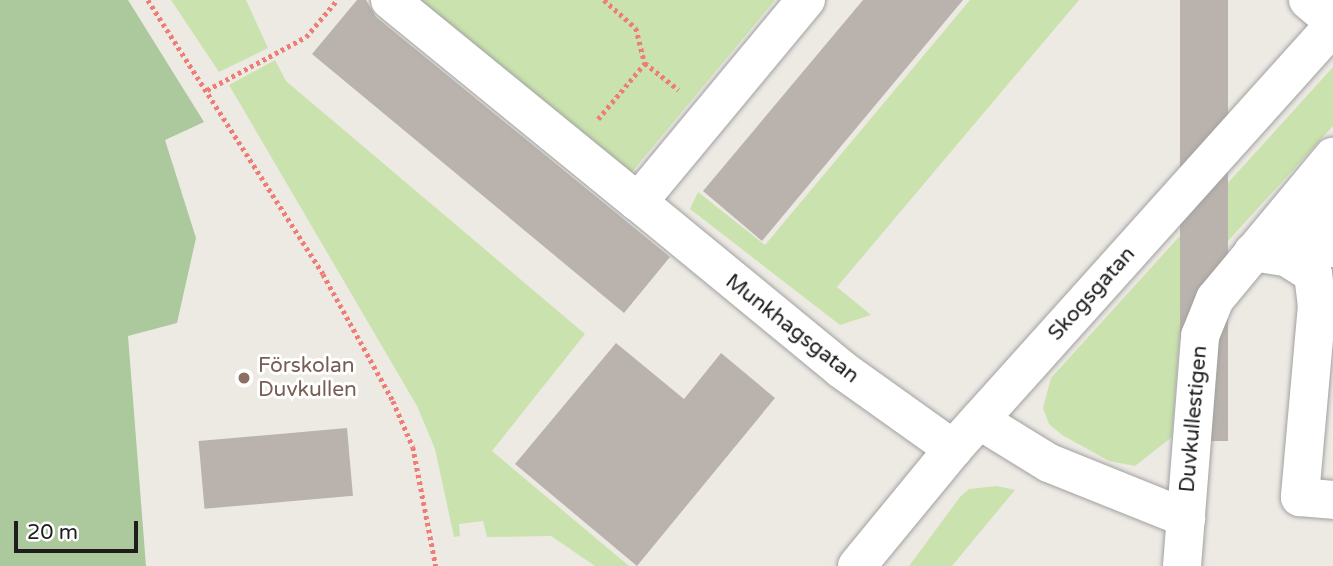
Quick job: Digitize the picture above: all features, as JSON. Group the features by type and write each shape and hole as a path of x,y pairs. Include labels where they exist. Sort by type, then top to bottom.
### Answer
{"street":[{"name":"Munkhagsgatan","path":"390,0 841,369 953,449"},
{"path":"638,202 806,0"},
{"path":"1308,0 1333,20"},
{"name":"Skogsgatan","path":"857,566 953,449 1333,26"},
{"name":"Duvkullestigen","path":"1187,565 1186,518 1200,336 1215,299 1333,156"},
{"path":"1253,252 1328,226"},
{"path":"1253,252 1286,257 1313,274 1317,305 1300,497 1333,500"},
{"name":"Duvkullestigen","path":"979,420 1049,463 1186,518"}],"path":[{"path":"148,0 323,274 393,401 416,458 436,566"},
{"path":"206,90 306,37 337,0"},
{"path":"604,0 636,28 645,62 709,116"},
{"path":"573,149 645,62"}],"green space":[{"path":"0,0 128,0 204,122 165,140 196,238 177,323 128,336 146,566 0,566"},
{"path":"171,0 246,0 268,48 219,72"},
{"path":"406,0 775,0 626,179"},
{"path":"970,0 1079,0 837,287 871,315 840,325 690,209 698,192 765,245"},
{"path":"275,60 286,81 585,334 492,451 629,566 595,566 551,536 487,537 483,521 459,524 460,536 454,537 435,449 417,406 229,85"},
{"path":"1333,67 1333,126 1206,265 1190,293 1181,318 1172,437 1135,466 1109,461 1062,435 1049,424 1043,408 1051,378"},
{"path":"997,486 1015,490 952,566 909,566 960,497 969,489"}],"building":[{"path":"357,0 366,0 376,17 670,257 624,313 312,54"},
{"path":"863,0 963,0 762,241 703,191"},
{"path":"1180,0 1228,0 1228,441 1180,441"},
{"path":"616,343 684,399 721,353 775,398 637,566 515,464"},
{"path":"347,428 353,496 204,509 199,441"}],"place":[{"name":"Förskolan Duvkullen","path":"244,378"}]}
